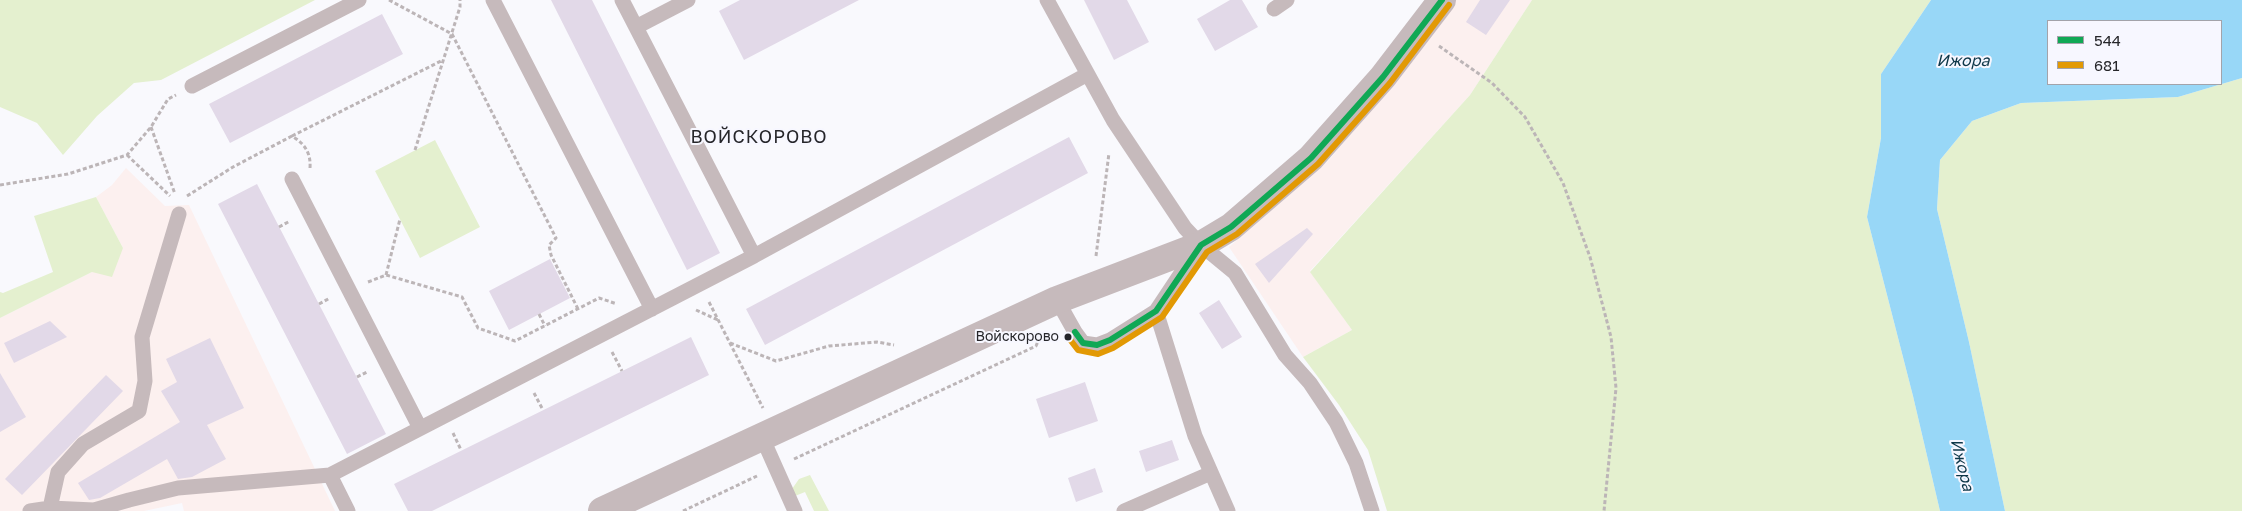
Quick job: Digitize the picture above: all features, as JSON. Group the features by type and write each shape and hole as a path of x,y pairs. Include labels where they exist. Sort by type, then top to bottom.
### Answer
{"street":[{"path":"602,511 1057,300 1201,245 1231,227 1311,158 1383,78 1442,0"}],"lane":[{"path":"192,86 359,0"},
{"path":"493,0 648,311"},
{"path":"622,0 754,256"},
{"path":"636,27 688,0"},
{"path":"1047,0 1086,75 1113,120 1185,228 1201,245 1235,273 1285,356 1310,383 1336,422 1356,463 1372,511"},
{"path":"1274,9 1287,0"},
{"path":"30,511 50,508 94,510 178,488 330,475 754,256 1086,75"},
{"path":"295,184 420,428"},
{"path":"50,508 58,472 83,444 139,411 145,381 142,337 178,208"},
{"path":"1057,300 1083,343 1097,345 1110,340 1156,311 1201,245"},
{"path":"1156,311 1195,436 1228,511"},
{"path":"769,434 776,468 795,511"},
{"path":"1124,511 1211,473"},
{"path":"330,475 348,511"}],"path":[{"path":"389,0 452,34 556,238 549,245 550,255 578,309"},
{"path":"415,150 452,34 460,7 460,0"},
{"path":"1418,31 1492,83 1525,118 1563,183 1590,257 1611,337 1616,388 1604,511"},
{"path":"178,208 233,167 443,60"},
{"path":"0,185 68,174 127,155 151,127 168,99"},
{"path":"1096,257 1113,120"},
{"path":"151,127 178,208"},
{"path":"292,136 303,143 311,158 310,170 295,184"},
{"path":"127,155 178,208"},
{"path":"386,275 400,219"},
{"path":"348,289 386,275 462,297 478,328 515,341 599,298 648,311"},
{"path":"700,284 730,344 769,434"},
{"path":"683,511 1036,346 1057,300"},
{"path":"539,314 545,326"},
{"path":"730,344 776,361 829,346 876,342 903,346"}],"shaded area":[{"path":"1456,0 1532,0 1470,95 1310,271 1352,330 1303,357 1229,247 1328,161 1407,67"},
{"path":"126,168 165,206 189,205 335,511 184,511 182,503 144,511 0,511 0,318 92,272 123,248 96,197 112,185"}],"green space":[{"path":"0,0 315,0 161,80 134,83 97,116 63,155 37,123 0,107"},
{"path":"1532,0 1931,0 1881,74 1881,138 1867,217 1913,396 1940,511 1387,511 1368,450 1339,405 1303,357 1352,330 1310,272 1470,95"},
{"path":"2242,78 2242,511 2005,511 1969,342 1937,209 1940,160 1972,121 2021,103 2178,97"},
{"path":"435,140 480,227 420,258 375,171"},
{"path":"96,197 123,248 112,277 92,272 0,318 0,292 3,293 53,272 34,216"},
{"path":"810,475 829,511 814,511 805,492 795,496 792,489 799,479"}],"water":[{"name":"Ижора","path":"1931,0 2242,0 2242,78 2222,84 2222,20 2047,20 2047,85 2218,85 2178,97 2021,103 1972,121 1940,160 1937,209 1969,342 2005,511 1940,511 1913,396 1867,217 1881,138 1881,74"}],"building":[{"path":"551,0 592,0 720,253 687,270"},
{"path":"740,0 859,0 744,60 719,11"},
{"path":"1084,0 1127,0 1149,42 1114,60"},
{"path":"1230,0 1242,0 1258,27 1215,51 1197,19"},
{"path":"1480,0 1510,0 1486,35 1466,22"},
{"path":"382,14 403,54 230,143 209,104"},
{"path":"1069,137 1088,173 765,345 746,309"},
{"path":"257,184 386,434 347,454 218,204"},
{"path":"1307,228 1313,234 1269,283 1255,264"},
{"path":"550,259 570,298 509,330 489,291"},
{"path":"1219,300 1242,337 1222,349 1199,313"},
{"path":"50,321 67,337 14,363 4,343"},
{"path":"691,337 709,375 432,511 408,511 394,484"},
{"path":"210,338 244,408 207,425 226,459 192,477 178,479 167,459 100,498 89,500 78,483 180,422 161,391 177,382 166,359"},
{"path":"0,373 26,417 0,432"},
{"path":"106,375 123,391 22,495 5,479"},
{"path":"1085,382 1098,421 1049,438 1036,399"},
{"path":"1172,440 1179,460 1146,472 1139,451"},
{"path":"1095,468 1103,492 1076,502 1068,478"}],"transit line":[{"name":"544","path":"1075,332 1083,343 1097,345 1110,340 1156,311 1201,245 1231,227 1311,158 1383,77 1442,0"},
{"name":"681","path":"1068,337 1078,350 1098,354 1113,348 1162,317 1207,252 1237,234 1318,164 1390,83 1449,5"}],"place":[{"name":"Войскорово","path":"1068,337"}],"district":[{"name":"ВОЙСКОРОВО","path":"759,137"}]}
